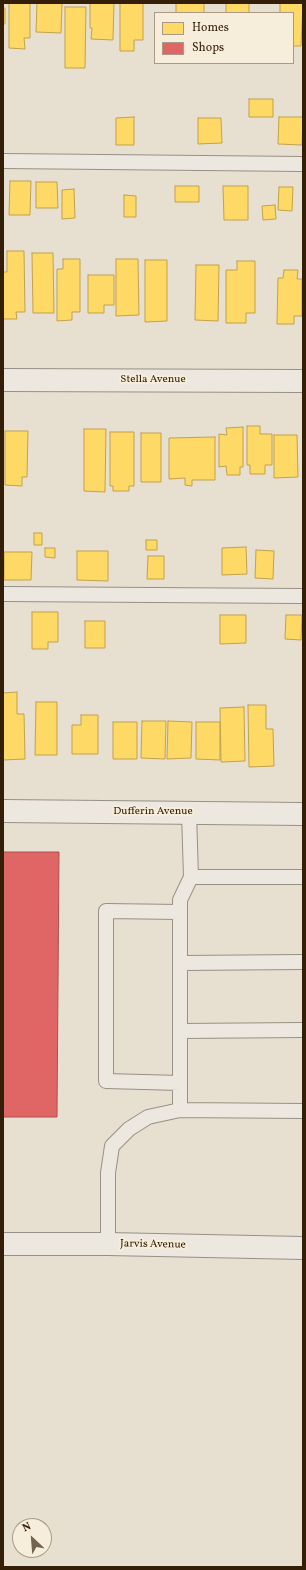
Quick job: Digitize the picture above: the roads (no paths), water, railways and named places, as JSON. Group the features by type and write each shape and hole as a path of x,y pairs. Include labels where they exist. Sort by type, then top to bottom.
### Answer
{"street":[{"name":"Stella Avenue","path":"3,380 303,381"},
{"name":"Dufferin Avenue","path":"3,811 303,814"},
{"name":"Jarvis Avenue","path":"3,1244 108,1244 303,1248"}],"lane":[{"path":"3,161 303,164"},
{"path":"3,594 303,596"},
{"path":"180,1110 180,900 191,877 189,813"},
{"path":"191,877 303,877"},
{"path":"180,912 106,911 106,1081 180,1083"},
{"path":"180,963 303,962"},
{"path":"180,1031 303,1030"},
{"path":"108,1244 108,1173 112,1146 129,1129 148,1117 180,1110 303,1111"}]}
